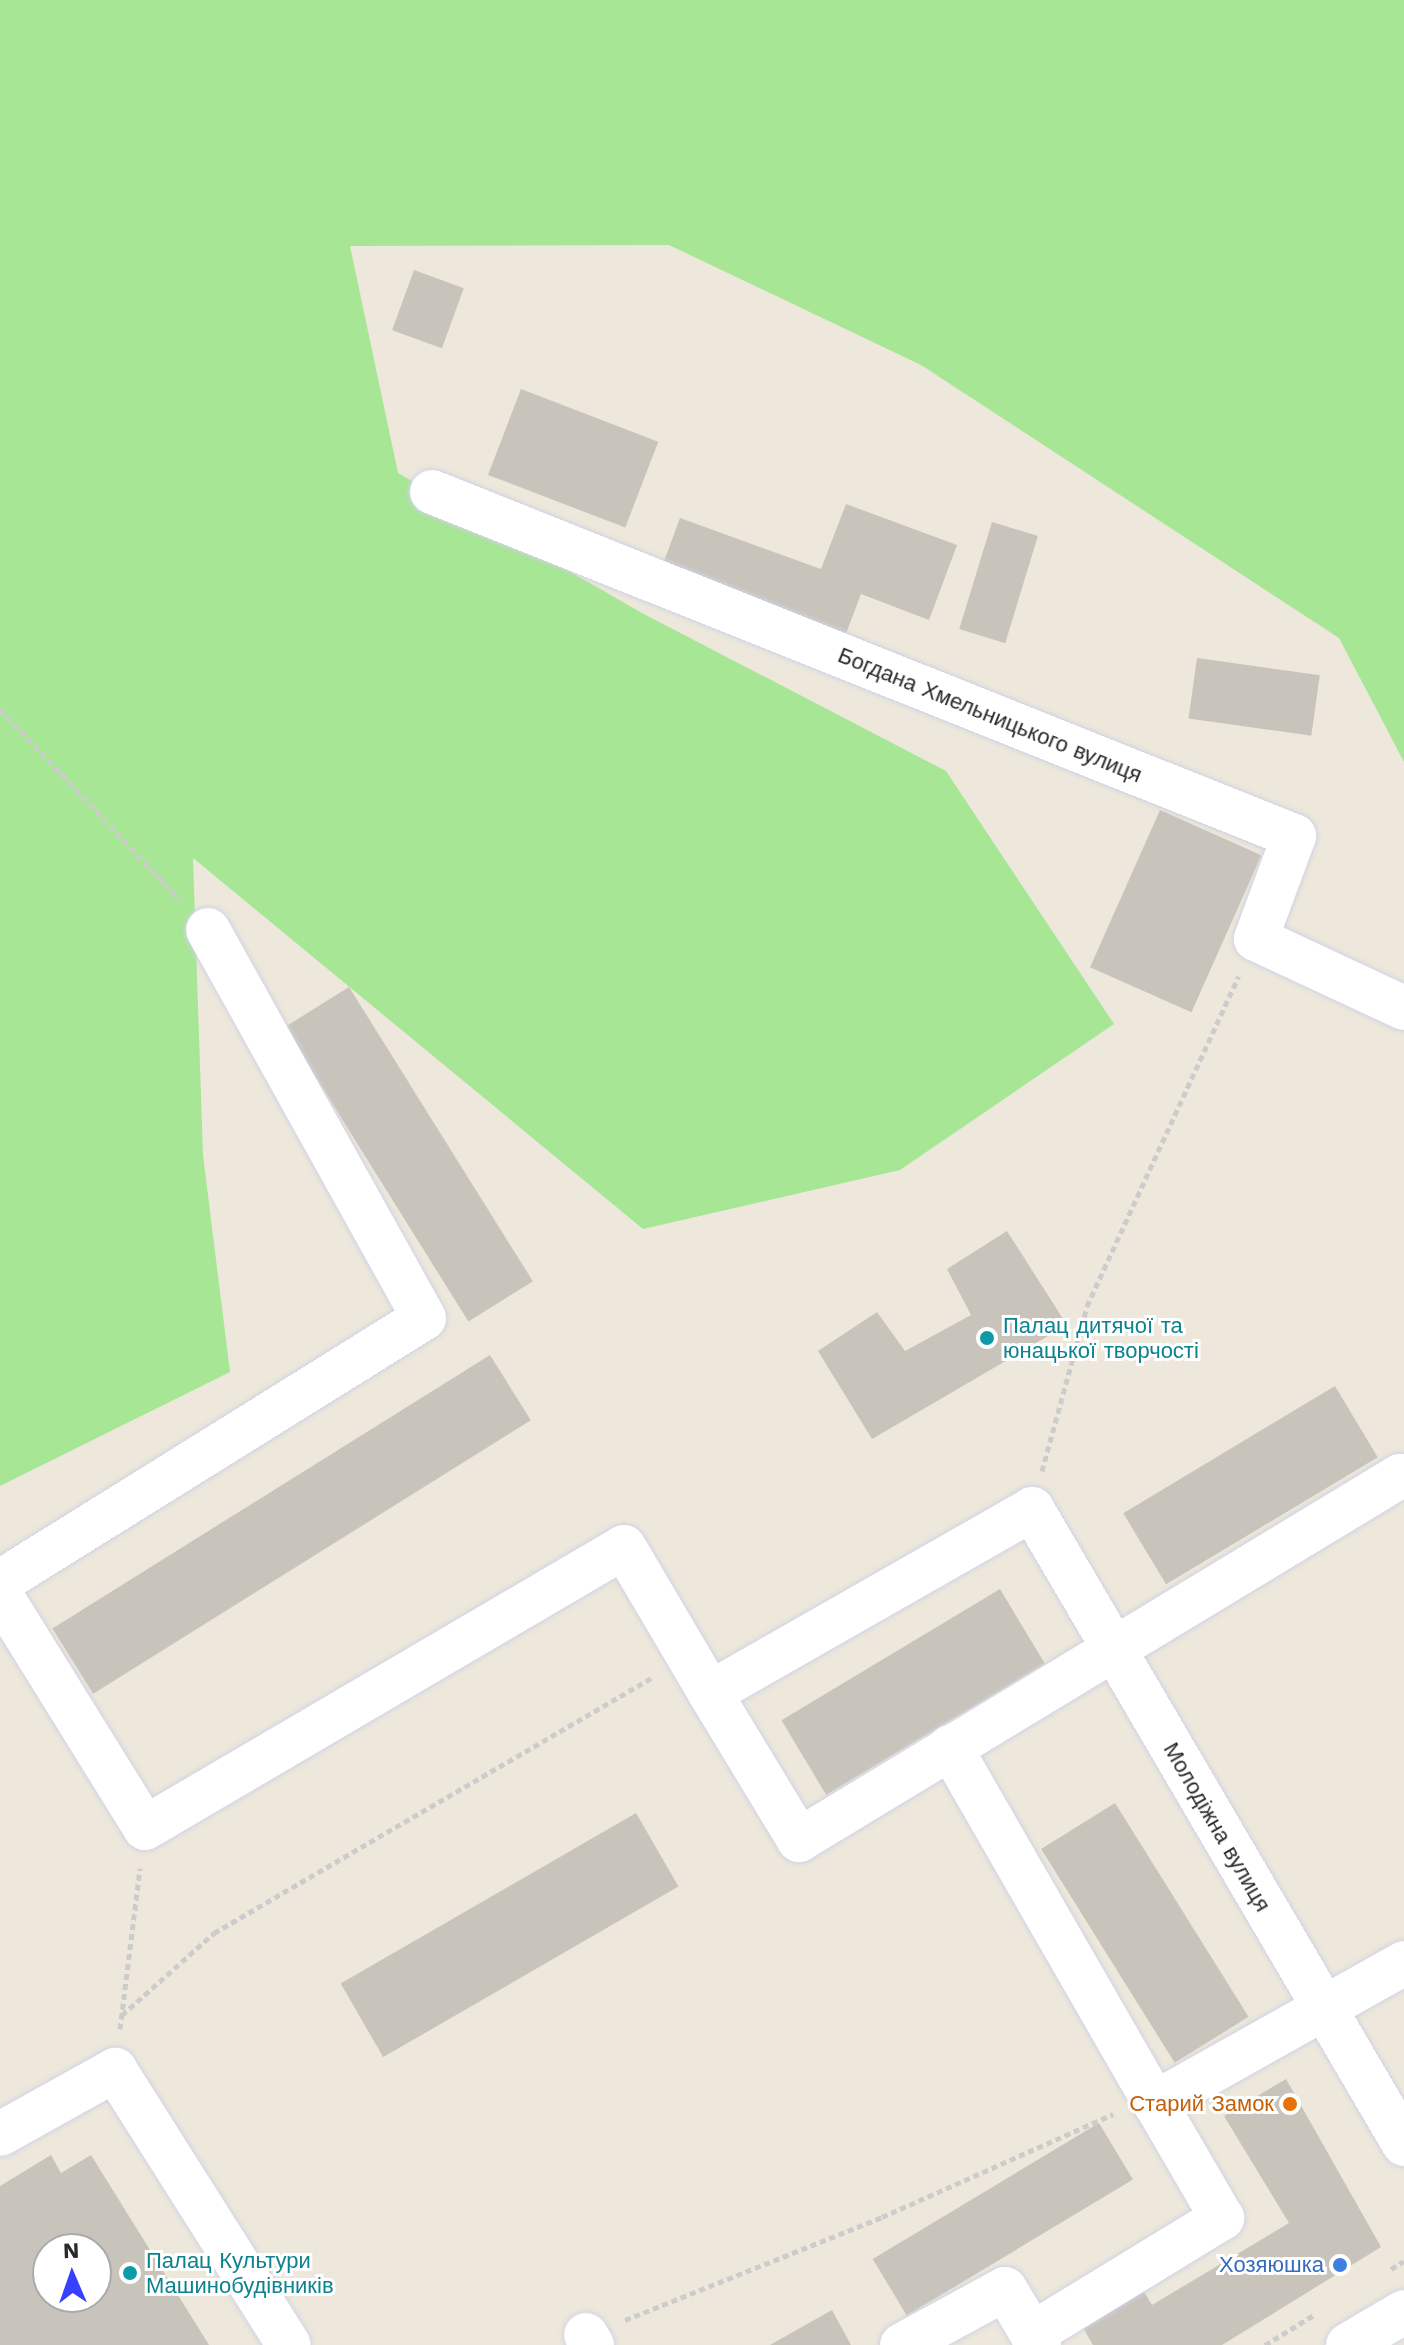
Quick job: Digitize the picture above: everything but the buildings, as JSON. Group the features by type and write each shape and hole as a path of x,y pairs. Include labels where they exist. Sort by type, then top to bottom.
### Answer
{"street":[{"name":"Богдана Хмельницького вулиця","path":"432,492 1294,836 1256,939"},
{"path":"0,1582 424,1318 208,930"},
{"path":"1256,939 1404,1008"},
{"path":"0,1594 145,1828 624,1547 799,1840 1112,1647 1400,1476"},
{"path":"710,1693 1032,1509"},
{"name":"Молодіжна вулиця","path":"1032,1509 1404,2144"},
{"path":"902,2345 1005,2289 1035,2340 1222,2218 950,1747"},
{"path":"1155,2103 1404,1963"},
{"path":"0,2134 115,2070 289,2345"},
{"path":"1348,2345 1404,2312"}],"path":[{"path":"0,709 208,930"},
{"path":"1032,1509 1087,1306 1256,939"},
{"path":"122,2015 214,1933 688,1657"},
{"path":"115,2070 145,1828"},
{"path":"589,2340 882,2217 1098,2117 1155,2103"}],"green space":[{"path":"0,0 1404,0 1404,762 1339,638 921,365 669,245 350,246 398,473 642,613 946,771 1114,1024 900,1170 643,1229 193,858 203,1155 230,1372 0,1486"}],"place":[{"name":"Палац дитячої та юнацької творчості","path":"987,1338"},
{"name":"Старий Замок","path":"1290,2104"},
{"name":"Хозяюшка","path":"1340,2265"},
{"name":"Палац Культури Машинобудівників","path":"130,2273"}]}
